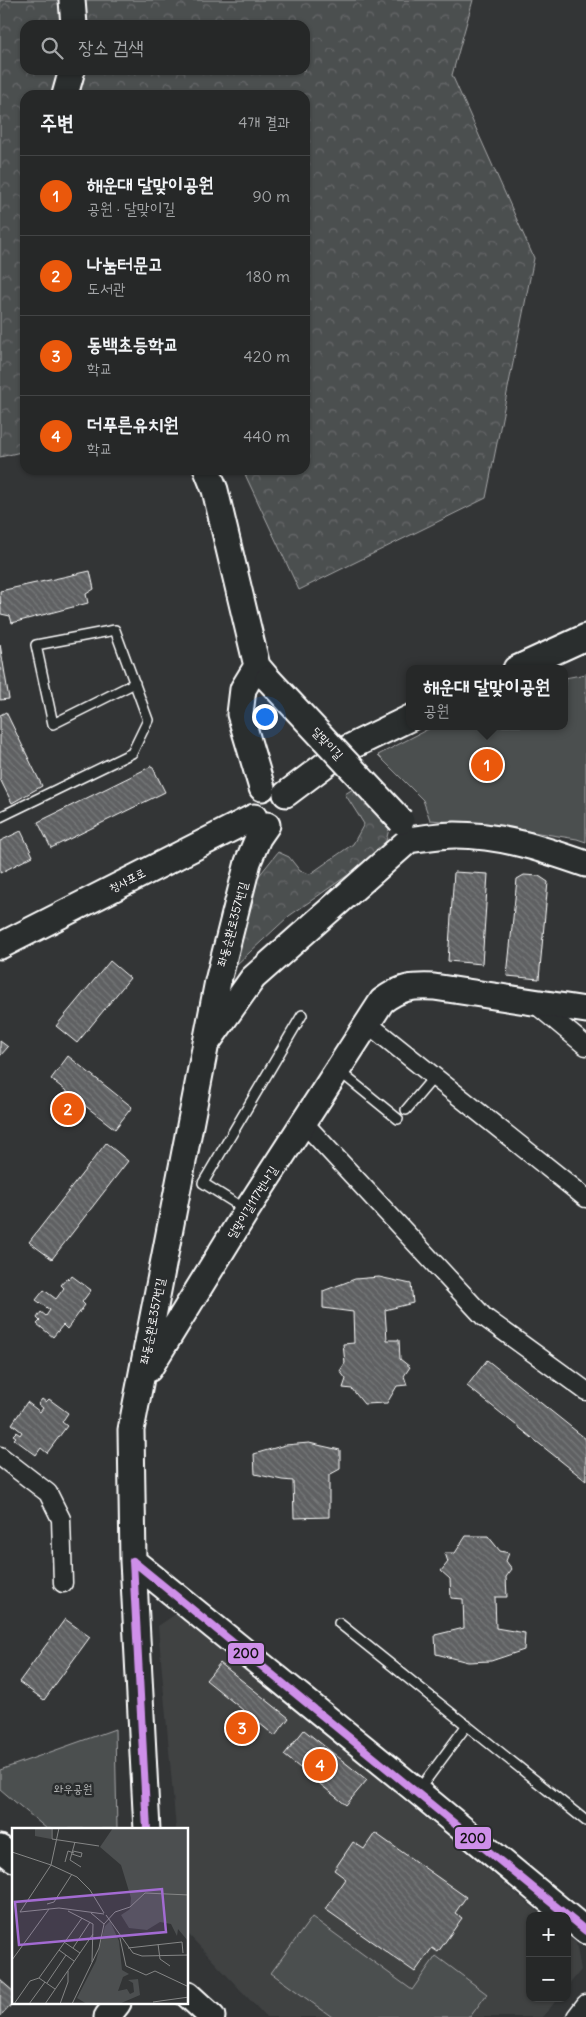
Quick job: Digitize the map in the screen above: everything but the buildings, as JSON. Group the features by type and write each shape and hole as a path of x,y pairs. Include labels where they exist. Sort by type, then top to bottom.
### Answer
{"street":[{"path":"72,0 74,20"},
{"path":"66,90 71,75"},
{"name":"달맞이길","path":"209,475 215,490 262,673 406,830"},
{"path":"525,665 584,638"},
{"path":"262,673 243,689 240,714 262,788"},
{"path":"286,794 346,749 406,720"},
{"path":"271,786 280,789 286,794 290,801 289,810 284,819 276,824 260,821 253,801 262,788 271,786"},
{"name":"청사포로","path":"0,946 260,821"},
{"name":"좌동순환로357번길","path":"147,1828 133,1561 130,1430 141,1382 203,1048 248,862 258,838 260,821"},
{"path":"203,1048 253,978 406,830 526,843 586,864"},
{"name":"달맞이길117번나길","path":"141,1382 247,1210 382,1001 396,990 416,986 533,1002"},
{"path":"533,1002 586,1010"},
{"path":"533,1002 586,1046"},
{"path":"367,1023 586,1198"},
{"path":"303,1122 484,1317 586,1391"},
{"path":"0,1456 48,1492 61,1519 63,1583"},
{"path":"133,1561 586,1931"},
{"path":"0,1848 12,1857"},
{"path":"189,1996 212,2017"},
{"path":"108,2017 117,2004"},
{"path":"576,2017 586,2004"}],"lane":[{"path":"0,817 132,754 148,720 135,683 115,630 36,645 53,724 135,683"},
{"path":"247,1210 202,1183 302,1015"},
{"path":"337,1069 398,1119"},
{"path":"406,1110 434,1077"},
{"path":"339,1622 586,1821"},
{"path":"418,1792 467,1725"}],"shaded area":[{"path":"179,1612 538,1912 526,1912 526,2002 555,2002 543,2017 266,2017 189,1935 189,1828 176,1828 158,1626"},
{"path":"571,1939 576,1943 581,1970 571,1982"}],"green space":[{"path":"0,0 473,0 452,75 534,258 486,498 299,590 245,475 310,475 310,90 20,90 20,452 0,457"},
{"path":"586,674 586,842 488,825 430,820 423,800 378,755 426,730 568,730 568,677"},
{"path":"353,789 370,805 389,829 386,841 348,875 289,916 236,965 234,956 254,882 278,852 289,857 300,871 310,874 353,844 364,824 345,794"},
{"name":"와우공원","path":"115,1729 117,1828 46,1828 0,1789 0,1770"},
{"path":"312,1917 412,1990 436,1956 487,1994 470,2017 332,2017 271,1973"}],"transit line":[{"name":"200","path":"133,1561 586,1931"},
{"name":"200","path":"133,1561 147,1828"}],"place":[{"name":"해운대 달맞이공원","path":"487,765"},
{"name":"나눔터문고","path":"68,1109"},
{"name":"동백초등학교","path":"242,1728"},
{"name":"더푸른유치원","path":"320,1765"}]}
